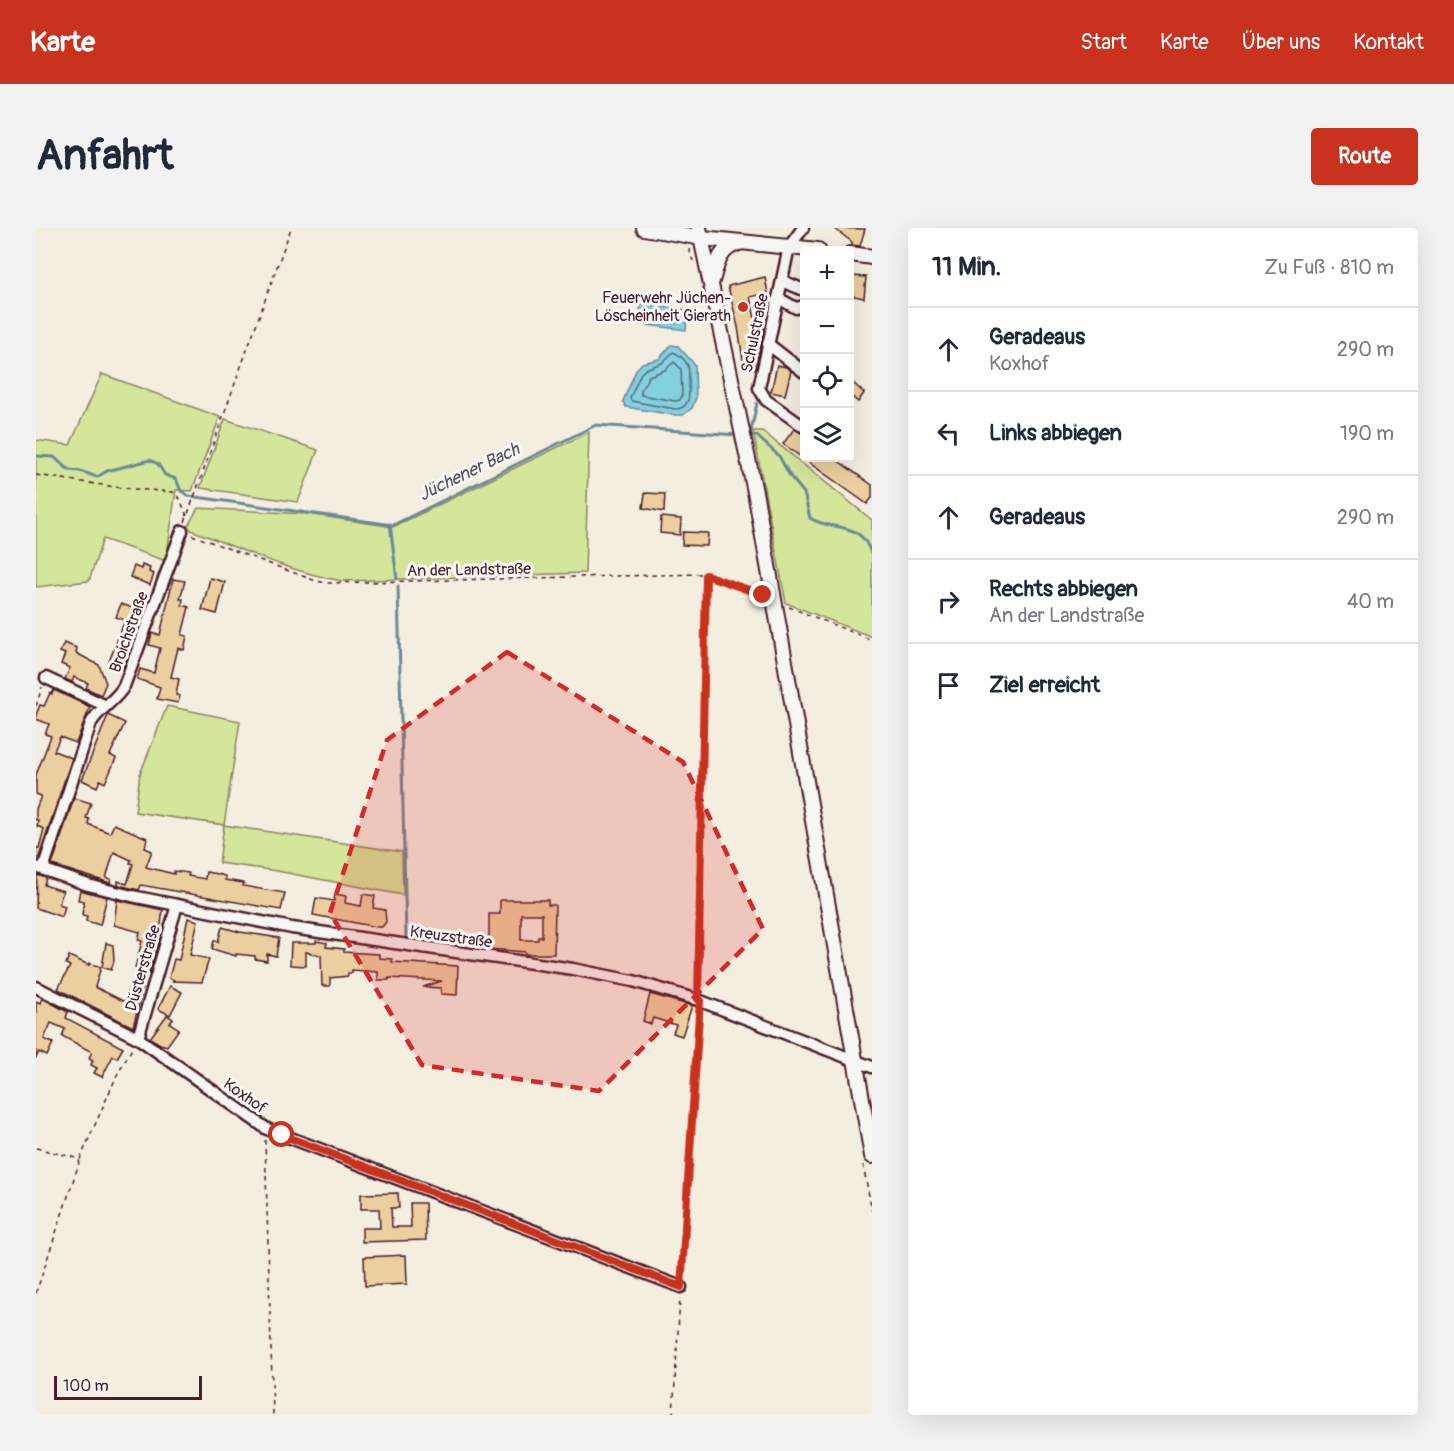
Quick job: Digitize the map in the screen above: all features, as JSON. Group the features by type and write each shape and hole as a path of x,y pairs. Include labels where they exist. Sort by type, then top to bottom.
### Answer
{"main road":[{"path":"644,228 700,233 742,242 800,248"},
{"path":"700,233 747,452 768,598 872,1156"},
{"path":"712,283 722,253 729,246 742,242"},
{"path":"854,255 872,257"}],"street":[{"name":"Schulstraße","path":"800,424 766,400 760,393 759,385 784,282 789,247 803,228"},
{"path":"784,282 800,288"},
{"path":"780,299 796,308 800,307"},
{"path":"770,345 800,369"},
{"name":"Broichstraße","path":"40,868 91,723 119,694 126,682 182,531"},
{"path":"46,678 106,706"},
{"name":"Kreuzstraße","path":"40,868 103,889 313,932 573,969 633,981 699,1000 872,1067"},
{"name":"Düsterstraße","path":"138,1038 177,905"},
{"name":"Koxhof","path":"36,987 138,1038 264,1127 681,1287"}],"path":[{"path":"36,474 122,488 170,491 179,497 187,516 291,228"},
{"name":"An der Landstraße","path":"182,531 316,581 328,583 706,575 872,640"},
{"path":"673,1415 699,1000 706,575"},
{"path":"36,706 46,678"},
{"path":"36,1293 80,1159 117,1074 138,1038"},
{"path":"264,1127 273,1415"},
{"path":"36,1148 80,1159"}],"highlighted area":[{"path":"507,652 683,762 763,929 599,1091 422,1065 330,913 387,740"}],"green space":[{"path":"102,374 220,417 192,491 176,490 166,561 103,539 89,581 36,587 36,440 70,445"},
{"path":"225,419 318,450 298,502 200,488"},
{"path":"753,431 762,431 872,520 872,637 786,603"},
{"path":"589,432 585,573 342,581 304,572 266,559 191,530 188,526 198,508 308,514 393,527"},
{"path":"167,706 240,721 224,825 135,812 140,774"},
{"path":"224,825 402,852 403,895 277,871 219,863"}],"water":[{"path":"641,304 688,310 686,330 639,324"},
{"path":"671,345 678,346 695,365 696,398 692,408 683,415 674,415 626,407 623,401 636,370 642,363 659,359"}],"building":[{"path":"834,228 865,229 860,246 852,245 852,242"},
{"path":"854,276 866,277 864,298 854,296"},
{"path":"765,277 768,293 750,297 761,331 764,326 755,369 744,367 738,327 728,286"},
{"path":"777,365 791,371 785,395 771,392"},
{"path":"854,384 864,393 858,402 854,398"},
{"path":"794,429 800,432 800,456 783,444"},
{"path":"808,462 840,462 872,485 872,498 867,504"},
{"path":"645,493 665,494 664,512 643,508"},
{"path":"661,517 681,519 680,535 660,533"},
{"path":"683,532 708,533 707,546 682,545"},
{"path":"142,565 150,568 149,572 154,574 150,585 130,577 134,566 141,569"},
{"path":"210,578 225,582 217,614 202,610"},
{"path":"173,579 185,581 180,599 183,599 182,605 189,607 182,635 187,636 184,650 178,648 171,677 179,679 176,695 180,696 178,703 157,699 160,687 137,679 140,669 154,673 160,648 149,645 152,633 160,635"},
{"path":"121,604 139,610 130,633 135,634 122,669 108,664 125,620 116,617"},
{"path":"64,643 77,648 76,653 99,665 106,683 101,695 86,688 88,683 74,677 72,682 65,679 70,668 61,664 65,654 60,652"},
{"path":"54,690 90,707 76,743 60,737 54,751 72,758 39,857 36,859 36,848 39,848 44,829 37,826 38,820 36,820 36,809 41,796 36,794 36,775 51,736 45,734 49,724 36,719 36,715 40,705 44,706 50,693 52,694"},
{"path":"108,715 125,723 110,755 116,758 110,772 105,783 100,780 97,787 82,780"},
{"path":"74,798 91,803 86,818 89,819 88,824 110,833 114,824 147,838 145,848 152,851 146,867 174,874 174,871 189,873 188,876 205,879 206,872 217,874 225,876 225,880 244,883 243,886 285,893 281,910 141,885 139,890 118,885 118,881 127,884 133,864 130,863 131,860 114,852 106,878 111,879 110,883 52,865"},
{"path":"37,875 46,878 44,885 63,891 59,904 65,906 62,917 36,908"},
{"path":"80,890 107,897 100,925 86,921 87,916 82,915 84,901 78,900"},
{"path":"335,894 346,896 345,903 361,906 363,894 375,896 373,908 385,910 386,922 382,927 377,927 313,915 316,898 334,901"},
{"path":"117,900 163,910 158,944 149,972 135,968 142,941 138,940 140,932 114,925"},
{"path":"500,900 548,900 548,905 555,905 554,954 525,954 525,952 489,949 489,914 500,914","holes":["521,914 542,914 542,937 538,937 538,940 521,940"]},
{"path":"188,918 198,921 190,955 209,959 202,982 173,981 169,978 174,959 179,960"},
{"path":"222,927 279,938 276,956 267,954 267,961 255,959 255,956 236,954 236,956 212,949 214,940 218,942"},
{"path":"316,941 327,943 326,947 344,949 344,952 379,954 379,958 392,959 392,962 458,966 457,995 441,994 441,988 423,987 442,981 389,978 389,980 378,980 378,972 352,970 348,976 330,978 330,986 322,986 321,955 306,952 306,966 290,965 291,943 316,943"},
{"path":"106,943 113,945 114,961 111,970 102,967"},
{"path":"69,956 89,965 89,963 101,967 95,987 125,1002 130,984 143,987 133,1027 58,989 70,966 66,964"},
{"path":"170,986 182,992 170,1015 158,1009"},
{"path":"650,994 692,1006 682,1036 673,1033 676,1025 653,1018 651,1024 643,1021"},
{"path":"42,998 68,1012 66,1018 123,1048 117,1058 113,1056 102,1077 94,1073 97,1068 91,1065 93,1060 89,1058 92,1052 62,1036 65,1029 51,1023 44,1039 53,1043 47,1056 39,1052 36,1058 36,1001 40,1003"},
{"path":"167,1015 173,1019 170,1023 179,1029 167,1046 150,1038"},
{"path":"398,1193 399,1208 391,1208 392,1227 411,1227 410,1203 425,1203 426,1240 362,1242 362,1228 380,1228 379,1209 361,1209 361,1194"},
{"path":"406,1255 407,1284 365,1286 364,1257"}],"waterway":[{"path":"750,436 757,403"},
{"name":"Jüchener Bach","path":"36,456 54,457 69,470 97,477 107,471 150,460 158,464 165,475 176,479 181,491 189,496 393,525 596,425 737,435"},
{"name":"Jüchener Bach","path":"747,435 757,436 779,456 790,476 804,493 810,518 854,531 867,544 872,556"},
{"path":"390,524 397,579"},
{"path":"398,586 406,940"}],"place":[{"name":"Feuerwehr Jüchen- Löscheinheit Gierath","path":"743,307"}],"route":[{"path":"282,1135 681,1287 700,1000 698,1000 706,575 763,595"}]}
